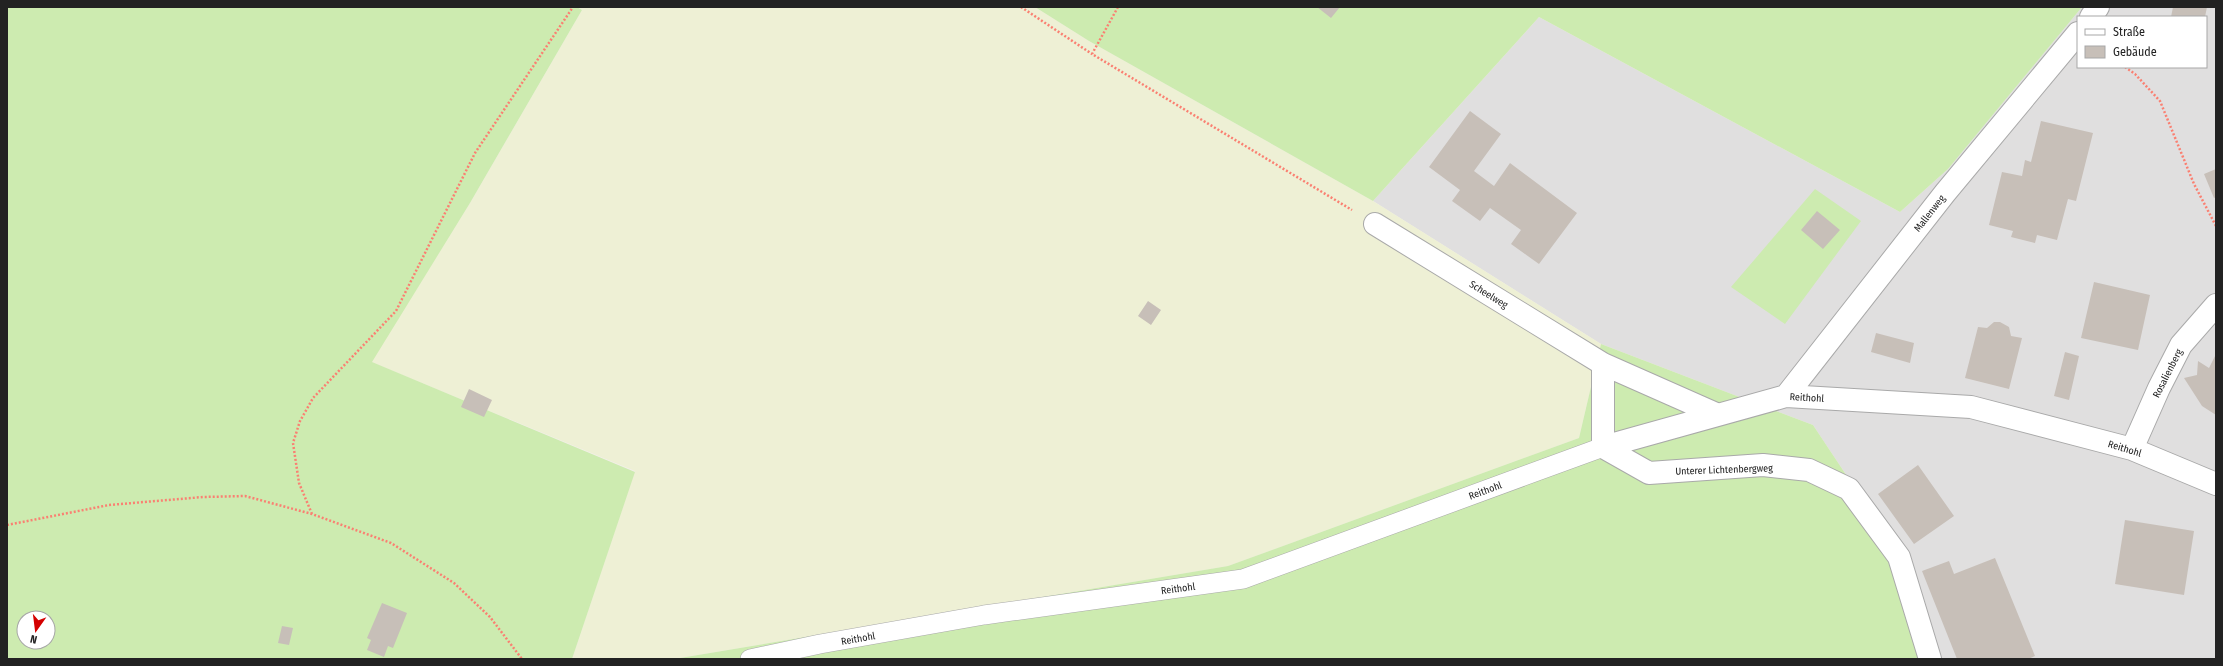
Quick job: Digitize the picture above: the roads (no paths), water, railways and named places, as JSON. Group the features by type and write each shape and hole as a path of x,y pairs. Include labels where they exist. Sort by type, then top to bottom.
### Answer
{"street":[{"path":"2092,16 2098,7"},
{"name":"Mallenweg","path":"1786,396 1945,193 2077,35"},
{"name":"Scheelweg","path":"1375,224 1603,364 1716,414"},
{"name":"Rosalienberg","path":"2132,449 2158,388 2181,345 2216,305"},
{"path":"1603,364 1603,447"},
{"name":"Reithohl","path":"1603,447 1716,414 1786,396 1971,407 2132,449 2216,484"},
{"name":"Unterer Lichtenbergweg","path":"1603,447 1648,473 1763,465 1809,470 1849,489 1899,557 1930,659"}],"lane":[{"name":"Reithohl","path":"750,659 820,644 984,615 1243,579 1603,447"}]}
